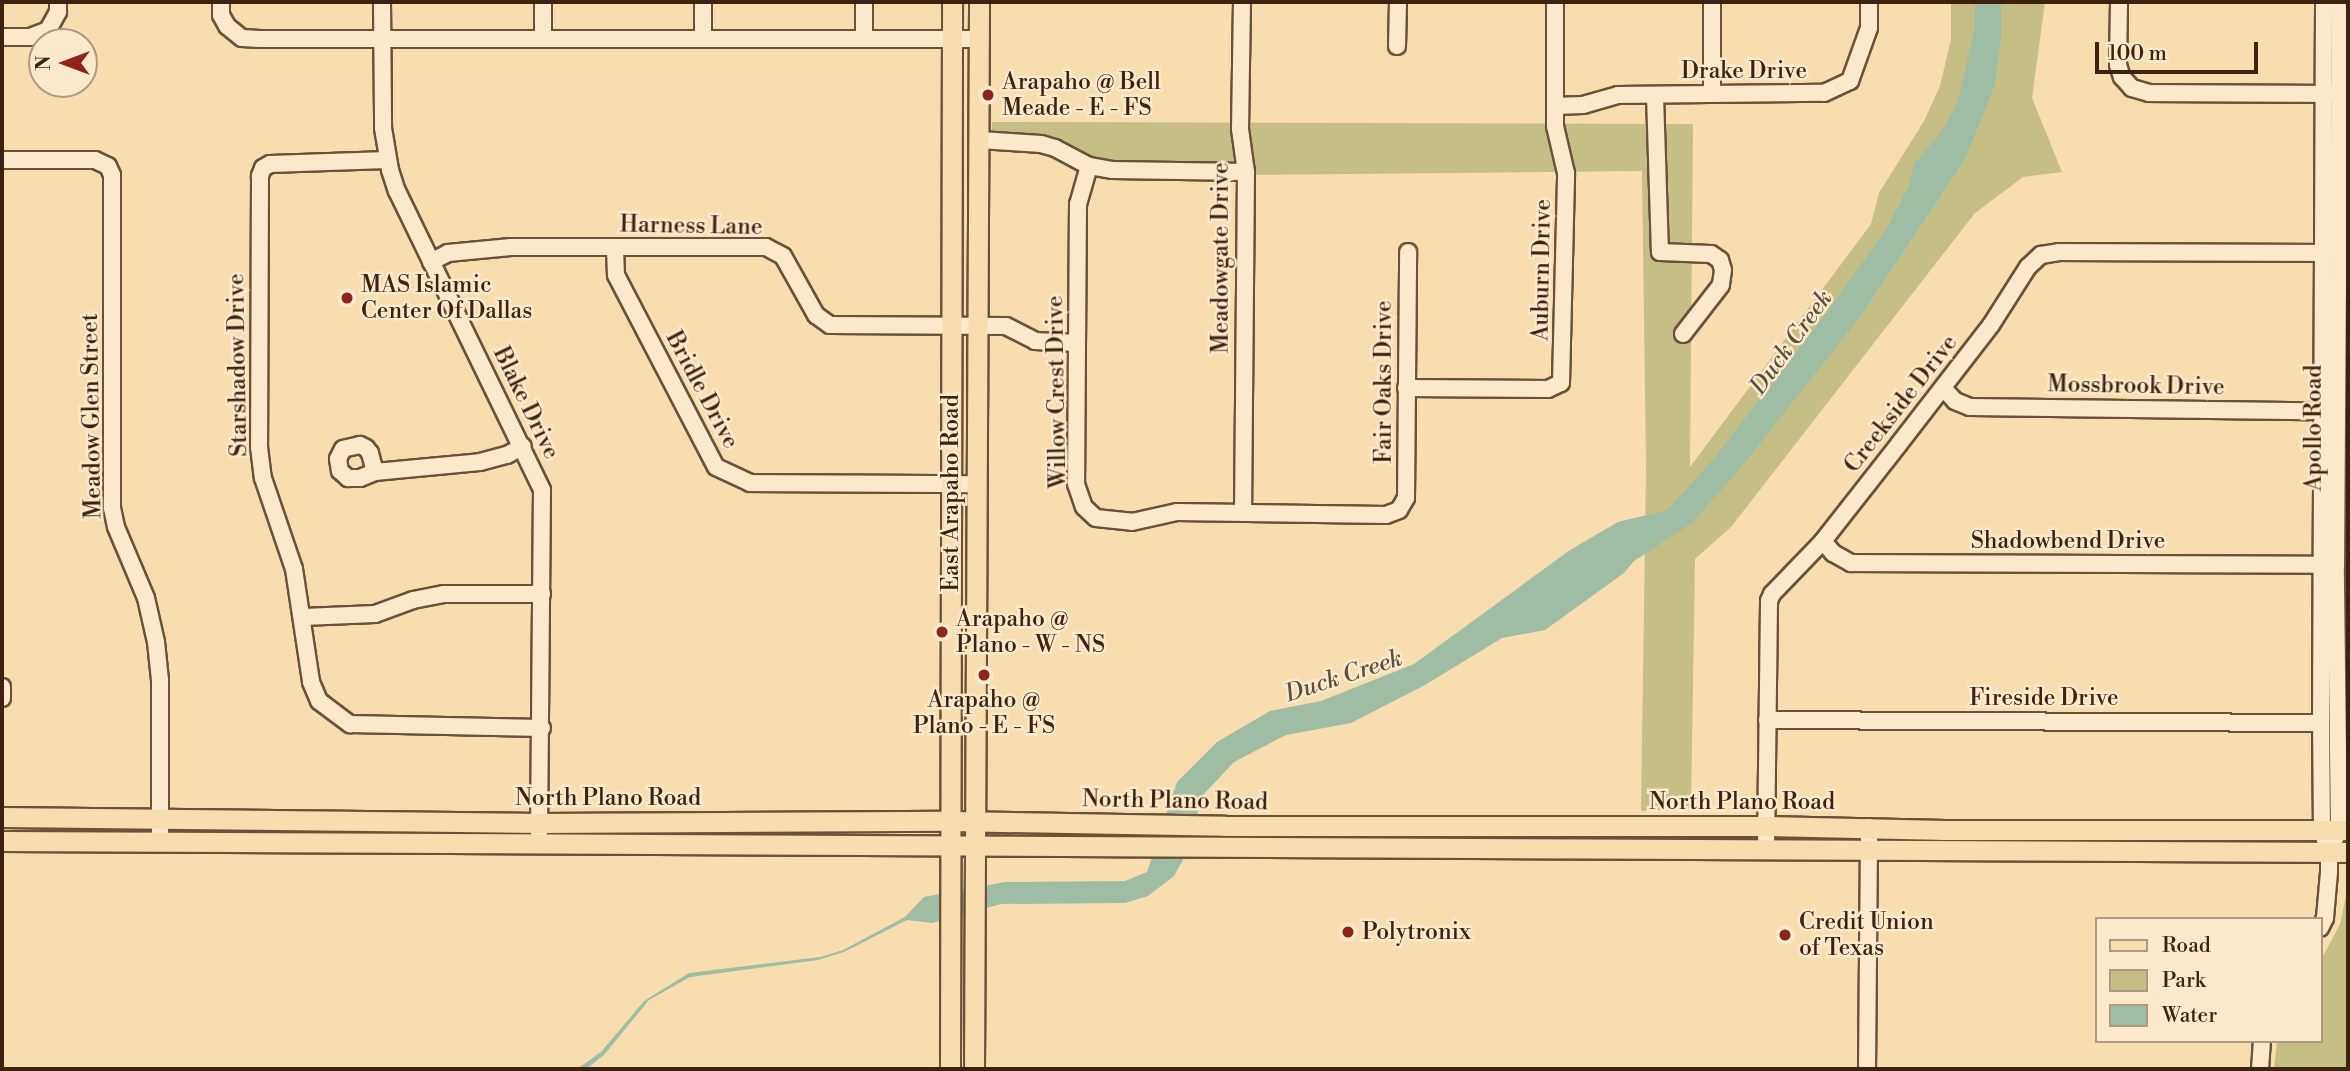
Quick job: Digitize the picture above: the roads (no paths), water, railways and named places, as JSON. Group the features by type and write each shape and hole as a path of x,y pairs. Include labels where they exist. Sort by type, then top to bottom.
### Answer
{"main road":[{"name":"East Arapaho Road","path":"950,1069 952,2"},
{"name":"East Arapaho Road","path":"974,1069 973,821 979,2"},
{"path":"952,224 979,200"},
{"name":"North Plano Road","path":"2,817 330,822 539,833 949,846 2339,852"},
{"name":"North Plano Road","path":"2,841 329,842 949,821 1157,826 1767,825 2337,830"},
{"path":"329,842 330,822"},
{"path":"1635,826 1635,849"},
{"path":"2121,851 2122,830"}],"street":[{"path":"2,37 30,37 48,30 58,12 58,2"},
{"path":"221,2 221,15 227,26 242,38 978,39"},
{"name":"Blake Drive","path":"382,2 383,128 387,160 397,191 523,446 542,490 539,833"},
{"path":"543,2 543,38"},
{"path":"703,2 703,38"},
{"path":"864,2 864,38"},
{"name":"Meadowgate Drive","path":"1242,2 1240,129 1246,172 1244,513"},
{"path":"1397,46 1398,2"},
{"name":"Auburn Drive","path":"1406,388 1548,389 1561,383 1566,173 1555,126 1555,2"},
{"path":"1712,2 1712,94"},
{"name":"Drake Drive","path":"1555,106 1583,105 1618,95 1815,94 1850,81 1869,28 1869,2"},
{"path":"2119,2 2118,65 2122,77 2132,88 2149,93 2331,94"},
{"name":"Apollo Road","path":"2322,920 2339,852 2321,723 2320,565 2328,408 2331,94 2324,2"},
{"name":"Apollo Road","path":"2337,830 2322,253 2331,94 2340,2"},
{"path":"1655,94 1660,252 1711,254 1720,260 1723,270 1721,285 1683,334"},
{"path":"980,140 1041,144 1055,148 1089,166 1112,170 1246,172"},
{"name":"Meadow Glen Street","path":"2,160 95,160 108,166 112,174 112,508 116,527 146,598 156,642 160,680 160,841"},
{"name":"Starshadow Drive","path":"387,160 270,164 263,168 260,176 259,447 263,478 294,569 311,682 319,701 349,724 371,727 542,728"},
{"name":"Willow Crest Drive","path":"1089,166 1078,204 1076,484 1084,507 1096,517 1112,522 1132,522 1177,512 1386,515 1399,510"},
{"name":"Bridle Drive","path":"615,247 616,275 716,467 750,483 976,484"},
{"name":"Harness Lane","path":"431,262 448,253 469,249 766,247 783,256 816,315 830,325 1006,326 1035,341 1077,342"},
{"name":"Fair Oaks Drive","path":"1399,510 1406,498 1408,252"},
{"name":"Creekside Drive","path":"1766,849 1769,601 1781,583 1823,541 1942,388 1990,325 2028,267 2041,255 2059,252 2322,253"},
{"name":"Mossbrook Drive","path":"1942,388 1955,401 1970,407 2328,408"},
{"path":"375,472 480,462 507,455 523,446"},
{"name":"Shadowbend Drive","path":"1823,541 1833,553 1851,563 2320,565"},
{"path":"303,617 374,614 413,600 444,594 542,594"},
{"path":"2,687 2,698"},
{"name":"Fireside Drive","path":"1767,720 2321,723"},
{"path":"1867,1069 1869,827"},
{"path":"2260,1069 2262,1043"}],"water":[{"path":"1975,2 2001,2 2001,40 1995,85 1965,159 1860,317 1739,470 1692,523 1634,561 1624,573 1545,630 1502,638 1425,685 1351,723 1286,735 1234,762 1203,795 1184,858 1174,876 1148,896 1125,903 1001,904 932,923 907,920 844,952 818,960 690,977 649,1000 604,1055 586,1069 577,1069 601,1052 644,1001 689,973 820,957 843,950 905,917 924,897 1005,882 1125,881 1147,872 1177,782 1217,742 1270,711 1321,701 1414,664 1570,550 1618,522 1668,510 1715,457 1825,315 1887,228 1909,186 1914,164 1942,131 1958,102 1975,26"}],"place":[{"name":"Arapaho @ Bell Meade - E - FS","path":"988,95"},
{"name":"MAS Islamic Center Of Dallas","path":"347,298"},
{"name":"Arapaho @ Plano - W - NS","path":"942,632"},
{"name":"Arapaho @ Plano - E - FS","path":"984,675"},
{"name":"Polytronix","path":"1348,932"},
{"name":"Credit Union of Texas","path":"1785,935"}],"water label":[{"name":"Duck Creek","path":"1792,343"},
{"name":"Duck Creek","path":"1344,677"}]}
